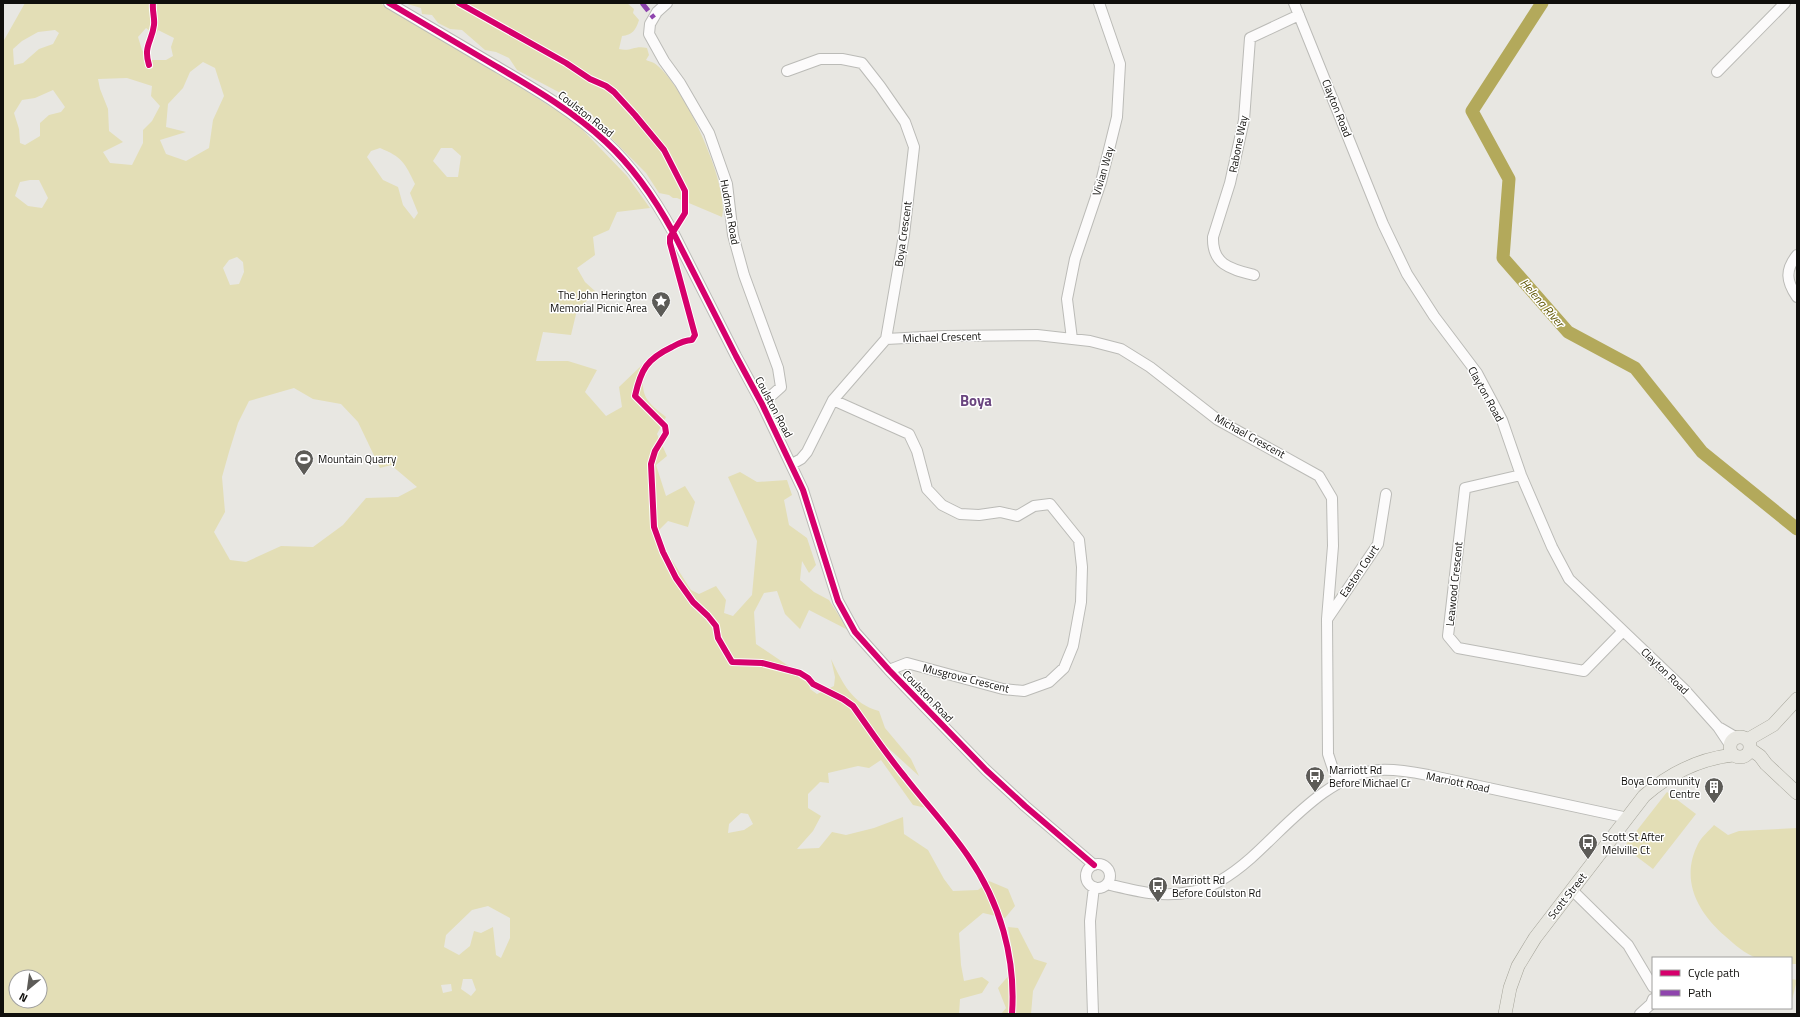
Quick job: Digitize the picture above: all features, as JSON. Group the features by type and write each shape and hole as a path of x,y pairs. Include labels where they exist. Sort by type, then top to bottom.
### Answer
{"main road":[{"name":"Scott Street","path":"1504,1014 1510,988 1520,962 1538,934 1644,796 1660,782 1697,763 1741,747 1760,731 1764,731 1773,725 1797,699"},
{"name":"Clayton Road","path":"1741,747 1760,756 1766,764 1797,793"}],"street":[{"name":"Coulston Road","path":"389,3 544,94 580,120 608,143 634,172 656,200 792,464 814,519 838,601 855,632 889,670 986,770 1072,847 1091,869 1087,881 1100,886"},
{"name":"Hudman Road","path":"667,3 657,12 650,24 649,34 709,133 727,184 733,235 744,275 778,368 781,387 762,404"},
{"name":"Vivian Way","path":"1072,339 1067,299 1075,259 1101,182 1117,117 1120,64 1099,3"},
{"name":"Clayton Road","path":"1294,3 1383,224 1408,274 1434,316 1477,373 1502,420 1521,475 1552,547 1569,579 1684,689 1718,727 1741,747"},
{"path":"1717,72 1785,3"},
{"name":"Rabone Way","path":"1254,276 1236,271 1222,263 1215,255 1213,237 1230,183 1244,120 1250,38 1299,15"},
{"name":"Boya Crescent","path":"787,71 820,59 842,59 862,63 880,86 908,128 914,147 904,235 886,339"},
{"path":"1797,255 1791,262 1787,272 1790,283 1797,297"},
{"name":"Michael Crescent","path":"886,339 944,336 1037,335 1090,341 1121,350 1150,368 1218,420 1319,476 1332,498 1333,546 1327,619 1328,754 1333,769 1340,782"},
{"path":"792,464 807,452 833,400 886,339"},
{"name":"Musgrove Crescent","path":"833,400 909,434 917,451 927,489 942,505 960,514 979,515 1000,512 1017,516 1034,506 1050,504 1078,540 1082,567 1082,581 1073,646 1064,668 1049,682 1024,691 1003,689 907,663 889,670"},
{"name":"Leawood Crescent","path":"1521,475 1464,488 1448,636 1458,648 1584,671 1623,631"},
{"name":"Easton Court","path":"1327,619 1378,544 1386,494"},
{"name":"Marriott Road","path":"1100,886 1151,895 1158,893 1175,894 1192,892 1206,887 1234,873 1315,800 1340,782 1364,773 1380,770 1400,770 1628,818"},
{"name":"Marriott Road","path":"1091,869 1102,865 1110,873 1121,880 1155,890 1158,893"},
{"path":"1093,1014 1091,909 1100,886 1110,873"},
{"path":"1572,890 1628,945 1652,985"},
{"path":"1640,1014 1652,1002"}],"shaded area":[{"path":"25,3 380,3 461,50 575,122 627,176 650,208 617,212 609,230 593,237 595,255 577,268 585,282 596,292 577,310 571,335 543,332 536,361 568,361 597,370 585,392 606,416 622,407 619,387 642,365 643,390 645,395 652,405 666,417 657,434 667,456 656,465 666,496 685,486 695,502 688,527 668,521 657,532 666,551 691,590 699,594 716,586 726,600 724,613 733,616 752,595 757,541 728,477 740,472 757,482 787,480 792,495 784,500 789,525 807,538 816,565 809,573 802,561 800,580 814,592 829,600 848,630 809,610 800,629 785,614 777,591 764,593 754,612 756,644 793,669 808,675 810,689 817,694 834,686 835,677 831,659 839,676 849,691 862,703 879,711 885,728 911,759 919,776 886,746 879,746 898,775 926,808 913,805 881,760 869,768 858,766 828,773 829,783 820,782 808,794 808,808 821,816 813,831 797,849 819,848 832,832 846,835 874,828 903,817 904,834 928,850 944,879 953,891 978,890 989,881 1008,889 1015,906 1005,918 983,913 959,933 961,965 964,981 982,977 989,982 982,993 960,999 959,1014 3,1014 3,42","holes":["146,28 156,35 158,30 174,38 171,47 173,56 166,60 150,60 142,50 138,37","55,30 59,33 53,44 39,49 23,63 14,65 13,49 22,41 38,32","203,62 215,68 224,96 213,120 209,148 186,161 166,154 160,140 186,132 166,127 168,104 183,88 190,72","127,78 152,86 151,96 160,106 152,121 143,130 143,143 132,165 110,163 103,152 123,142 109,131 108,109 100,89 98,79","53,90 65,107 61,112 49,115 40,123 40,136 25,145 20,143 19,129 14,113 22,100 35,98","380,148 393,154 402,162 415,184 410,193 418,213 414,219 403,205 398,187 383,180 367,157 371,151","441,148 452,148 461,156 458,177 447,177 433,161","39,180 48,198 42,208 28,206 15,196 20,182","237,257 243,262 244,272 239,284 230,285 223,268 229,260","294,388 313,399 341,404 358,422 380,468 391,465 417,487 398,497 366,498 343,525 313,547 281,546 246,562 230,560 214,532 225,512 222,477 238,423 249,401","741,813 748,814 753,824 744,830 728,833 729,824","488,906 510,918 510,938 501,958 496,955 493,927 481,933 474,931 470,946 459,955 444,947 446,935 472,910","463,979 472,979 476,990 471,996 461,989","451,984 452,991 443,993 441,985"]},
{"path":"404,3 627,3 634,9 633,13 639,20 633,31 622,36 619,49 627,50 639,47 647,48 649,55 646,60 654,63 665,73 678,90 702,135 719,182 723,202 722,217 677,198 659,193 646,173 606,133 590,112 580,107 568,97 517,70 509,58 496,52 485,50 462,30 450,29 438,23 432,15 422,14 421,8"},
{"path":"1667,792 1696,814 1653,869 1624,847"},
{"path":"1714,825 1728,835 1739,831 1797,828 1797,964 1792,964 1792,957 1755,957 1748,954 1715,927 1706,916 1699,906 1691,882 1693,857 1699,841"},
{"path":"1008,927 1018,928 1034,959 1047,963 1033,991 1031,1014 1001,1014 1006,1008 998,988 1015,968"},
{"path":"1792,979 1797,980 1792,1000"}],"waterway":[{"name":"Helena River","path":"1542,3 1472,111 1509,179 1503,258 1568,332 1635,368 1702,452 1797,529"}],"marked path":[{"path":"642,3 654,18"}],"cycle path":[{"path":"149,65 147,59 147,48 154,25 153,3"},
{"path":"389,3 552,100 580,120 606,142 635,173 659,208 673,232 762,404 803,490 838,601 855,632 889,670 986,770 1025,806 1094,865"},
{"path":"459,3 566,63 590,79 606,86 614,92 635,115 664,150 685,191 685,213 670,237 670,243 695,335 692,340 684,341 663,351 646,366 635,396 665,426 666,433 655,451 651,464 654,527 663,552 676,578 693,602 716,626 718,638 732,662 762,663 800,673 808,678 813,684 843,699 853,706 891,760 961,846 989,892 1004,931 1011,972 1013,993 1012,1014"}],"place":[{"name":"The John Herington Memorial Picnic Area","path":"661,318"},
{"name":"Mountain Quarry","path":"304,476"},
{"name":"Marriott Rd Before Michael Cr","path":"1315,793"},
{"name":"Boya Community Centre","path":"1714,804"},
{"name":"Scott St After Melville Ct","path":"1588,860"},
{"name":"Marriott Rd Before Coulston Rd","path":"1158,903"}],"district":[{"name":"Boya","path":"976,401"}]}
